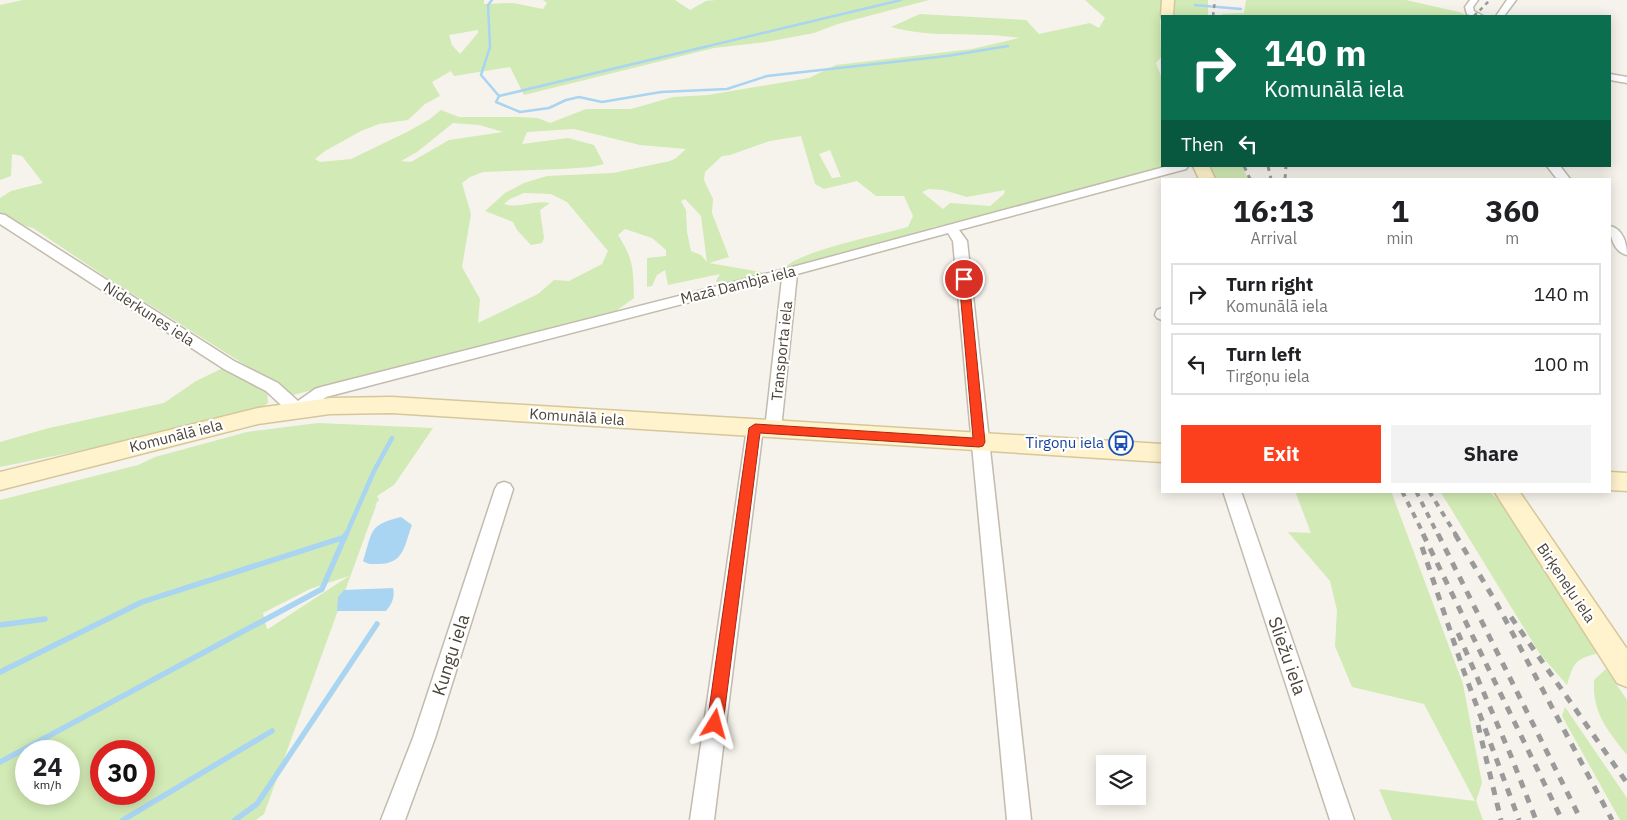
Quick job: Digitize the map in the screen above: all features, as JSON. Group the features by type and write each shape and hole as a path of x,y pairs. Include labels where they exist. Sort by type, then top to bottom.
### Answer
{"street":[{"path":"1167,15 1168,0"},
{"path":"1474,0 1469,6 1470,12 1477,15"},
{"path":"1501,15 1512,0"},
{"path":"1611,77 1627,80"},
{"name":"Mazā Dambja iela","path":"297,410 322,394 790,272 1178,167"},
{"path":"1554,167 1563,178"},
{"name":"Niderkunes iela","path":"0,218 229,365 272,387 297,410"},
{"path":"951,229 960,241 1019,820"},
{"path":"1611,231 1627,250"},
{"name":"Transporta iela","path":"702,820 790,272"},
{"name":"Komunālā iela","path":"0,481 258,416 330,406 392,406 1161,453"},
{"path":"1611,481 1627,482"},
{"name":"Kungu iela","path":"393,820 424,738 504,489"},
{"name":"Sliežu iela","path":"1233,493 1342,820"},
{"name":"Birķeneļu iela","path":"1507,493 1627,674"}],"green space":[{"path":"23,0 484,0 484,4 513,3 543,9 547,3 543,0 675,0 690,10 706,1 716,0 929,0 838,24 814,33 766,42 714,48 524,95 510,67 454,76 451,71 432,82 440,96 425,104 408,120 379,124 361,131 325,151 315,159 320,162 351,159 409,131 441,110 459,117 538,118 550,123 586,109 631,109 673,97 708,95 809,78 836,65 972,49 1019,38 923,33 891,27 920,14 1026,20 1039,34 1090,23 1099,28 1105,18 1085,0 1167,0 1160,17 1161,57 1156,63 1161,76 1161,167 1167,167 952,227 951,224 933,227 928,231 790,269 787,266 795,260 825,249 908,227 913,216 904,196 876,196 857,181 824,189 815,184 801,136 770,141 722,156 705,172 704,180 713,199 712,213 729,257 709,263 772,274 720,286 716,281 720,274 668,285 665,270 657,275 652,286 647,287 647,258 666,256 666,250 652,238 625,229 618,235 632,265 634,298 616,311 293,395 112,281 33,228 20,224 0,213 0,198 11,191 43,183 22,156 12,154 11,176 0,180 0,5","holes":["478,30 478,33 460,54 452,45 449,35","453,123 479,125 503,132 449,140 411,162 401,161 417,152","574,129 640,145 686,149 670,161 613,173 547,176 524,183 505,193 485,211 513,222 517,230 531,245 542,243 544,238 540,210 550,203 544,202 515,206 504,204 524,193 551,194 567,202 608,251 602,264 569,281 554,280 538,294 478,323 480,299 462,267 471,214 462,183 470,177 483,172 562,169 604,164 594,145 568,138 522,144 527,132","830,150 841,177 832,178 819,154","929,189 943,190 967,197 1005,190 1004,194 990,206 950,203 943,209 922,192","685,199 701,216 707,262 701,255 691,251 687,232 686,210 681,201"]},
{"path":"1175,0 1208,0 1208,15 1173,15"},
{"path":"1246,0 1406,0 1466,15 1222,15 1244,13"},
{"path":"1209,167 1242,167 1248,178 1215,178"},
{"path":"223,368 267,391 268,403 262,408 128,441 0,467 0,442 49,428 164,403 196,381"},
{"path":"318,423 433,428 394,485 377,496 379,500 372,507 377,503 264,814 256,820 0,820 0,500 138,465 155,457 247,432","holes":["349,576 268,629 263,613 310,589"]},
{"path":"1296,493 1392,493 1463,684 1482,783 1476,801 1483,820 1392,820 1379,789 1475,801 1424,704 1352,687 1335,646 1337,610 1330,581 1288,532 1311,533"},
{"path":"1441,493 1491,493 1512,514 1599,653 1585,657 1574,666 1567,685 1540,654"},
{"path":"1606,669 1627,700 1627,755 1603,721 1596,702 1594,680"},
{"path":"1565,707 1627,798 1627,820 1620,820 1562,716"}],"water":[{"path":"401,517 412,525 399,557 394,561 378,564 370,564 363,561 373,531 383,523"},
{"path":"393,588 393,600 386,611 337,611 338,597 344,590"}],"waterway":[{"path":"492,0 488,5 490,47 481,75 499,96"},
{"path":"499,96 901,0"},
{"path":"1195,5 1241,9"},
{"path":"499,96 496,102 520,112 549,108 566,100 579,97 602,102 661,92 727,89 767,76 947,56 1008,46"},
{"path":"346,535 374,471 392,438"},
{"path":"0,672 142,602 345,537"},
{"path":"0,762 322,589 345,537"},
{"path":"0,625 45,619"},
{"path":"235,820 257,804 377,624"},
{"path":"123,820 272,731"}],"railway":[{"path":"1213,15 1215,0"},
{"path":"1475,15 1490,0"},
{"path":"1244,167 1250,178"},
{"path":"1268,167 1271,178"},
{"path":"1285,178 1286,167"},
{"path":"1403,493 1424,535"},
{"path":"1417,493 1438,535"},
{"path":"1430,493 1456,535"},
{"path":"1423,534 1562,820"},
{"path":"1438,534 1581,820"},
{"path":"1455,534 1497,604 1612,820"},
{"path":"1422,547 1463,669 1519,820"},
{"path":"1511,617 1627,783"},
{"path":"1458,633 1511,756 1536,820"},
{"path":"1478,725 1501,820"}],"place":[{"name":"Tirgoņu iela","path":"1121,443"}],"route":[{"path":"715,724 755,428 979,442 964,279"}]}
